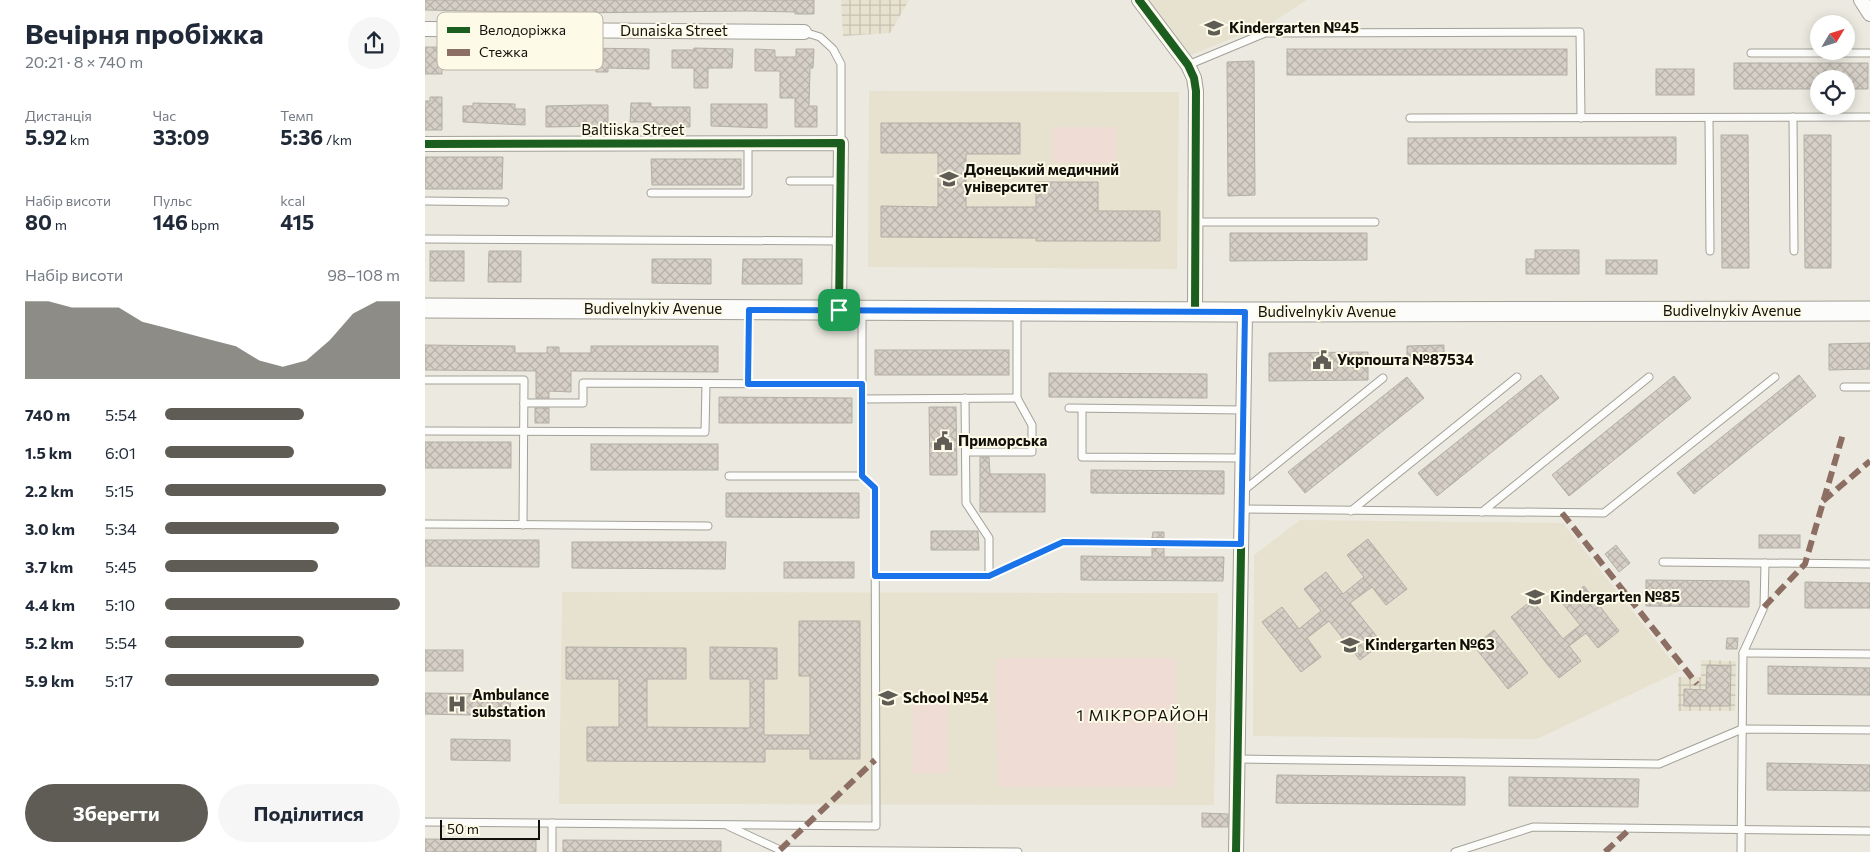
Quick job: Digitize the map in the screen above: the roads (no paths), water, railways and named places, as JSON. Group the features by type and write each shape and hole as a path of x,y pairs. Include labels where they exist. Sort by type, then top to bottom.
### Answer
{"main road":[{"name":"Budivelnykiv Avenue","path":"425,308 1195,312 1870,311"}],"street":[{"path":"1139,0 1188,65 1194,78 1196,91 1195,312"},
{"path":"1861,0 1870,14"},
{"name":"Dunaiska Street","path":"603,30 804,32"},
{"path":"839,310 841,143"},
{"name":"Baltiiska Street","path":"425,144 841,143"},
{"path":"1236,852 1245,312"}],"lane":[{"path":"804,32 820,37 833,49 841,64 841,143"},
{"path":"1188,65 1265,33 1580,32 1581,118"},
{"path":"1751,53 1870,52"},
{"path":"1410,118 1870,117"},
{"path":"1709,118 1710,251"},
{"path":"1793,118 1794,251"},
{"path":"651,193 748,194 748,144"},
{"path":"790,181 840,181"},
{"path":"425,201 505,202"},
{"path":"1195,222 1375,222"},
{"path":"425,239 840,241"},
{"path":"748,384 749,310"},
{"path":"862,310 862,476"},
{"path":"966,452 1032,452 1032,425 1017,398 1017,311"},
{"path":"1351,511 1517,377"},
{"path":"1482,512 1649,377"},
{"path":"1241,509 1604,514 1775,377"},
{"path":"1242,492 1383,378"},
{"path":"425,380 524,380 523,525"},
{"path":"524,403 583,403 583,383 862,384"},
{"path":"425,431 705,432 705,384"},
{"path":"1844,387 1870,387"},
{"path":"965,398 966,503 989,538 989,576"},
{"path":"862,399 1017,398"},
{"path":"1069,408 1243,410"},
{"path":"1082,409 1082,457 1242,458"},
{"path":"425,822 875,826 875,488 862,476 729,476"},
{"path":"425,524 708,526"},
{"path":"875,576 989,576 1063,542 1241,544"},
{"path":"1663,562 1870,564"},
{"path":"1741,852 1743,653 1764,607 1765,563"},
{"path":"1743,653 1870,654"},
{"path":"1238,759 1659,764 1742,729 1870,730"},
{"path":"552,823 552,852"},
{"path":"724,825 780,850 1018,852"},
{"path":"1455,852 1533,827 1870,831"}],"place":[{"name":"Kindergarten №45","path":"1214,28"},
{"name":"Донецький медичний університет","path":"949,179"},
{"name":"Укрпошта №87534","path":"1322,360"},
{"name":"Приморська","path":"943,441"},
{"name":"Kindergarten №85","path":"1535,597"},
{"name":"Kindergarten №63","path":"1350,645"},
{"name":"School №54","path":"888,698"},
{"name":"Ambulance substation","path":"457,704"}],"district":[{"name":"1 МІКРОРАЙОН","path":"1143,715"}]}
